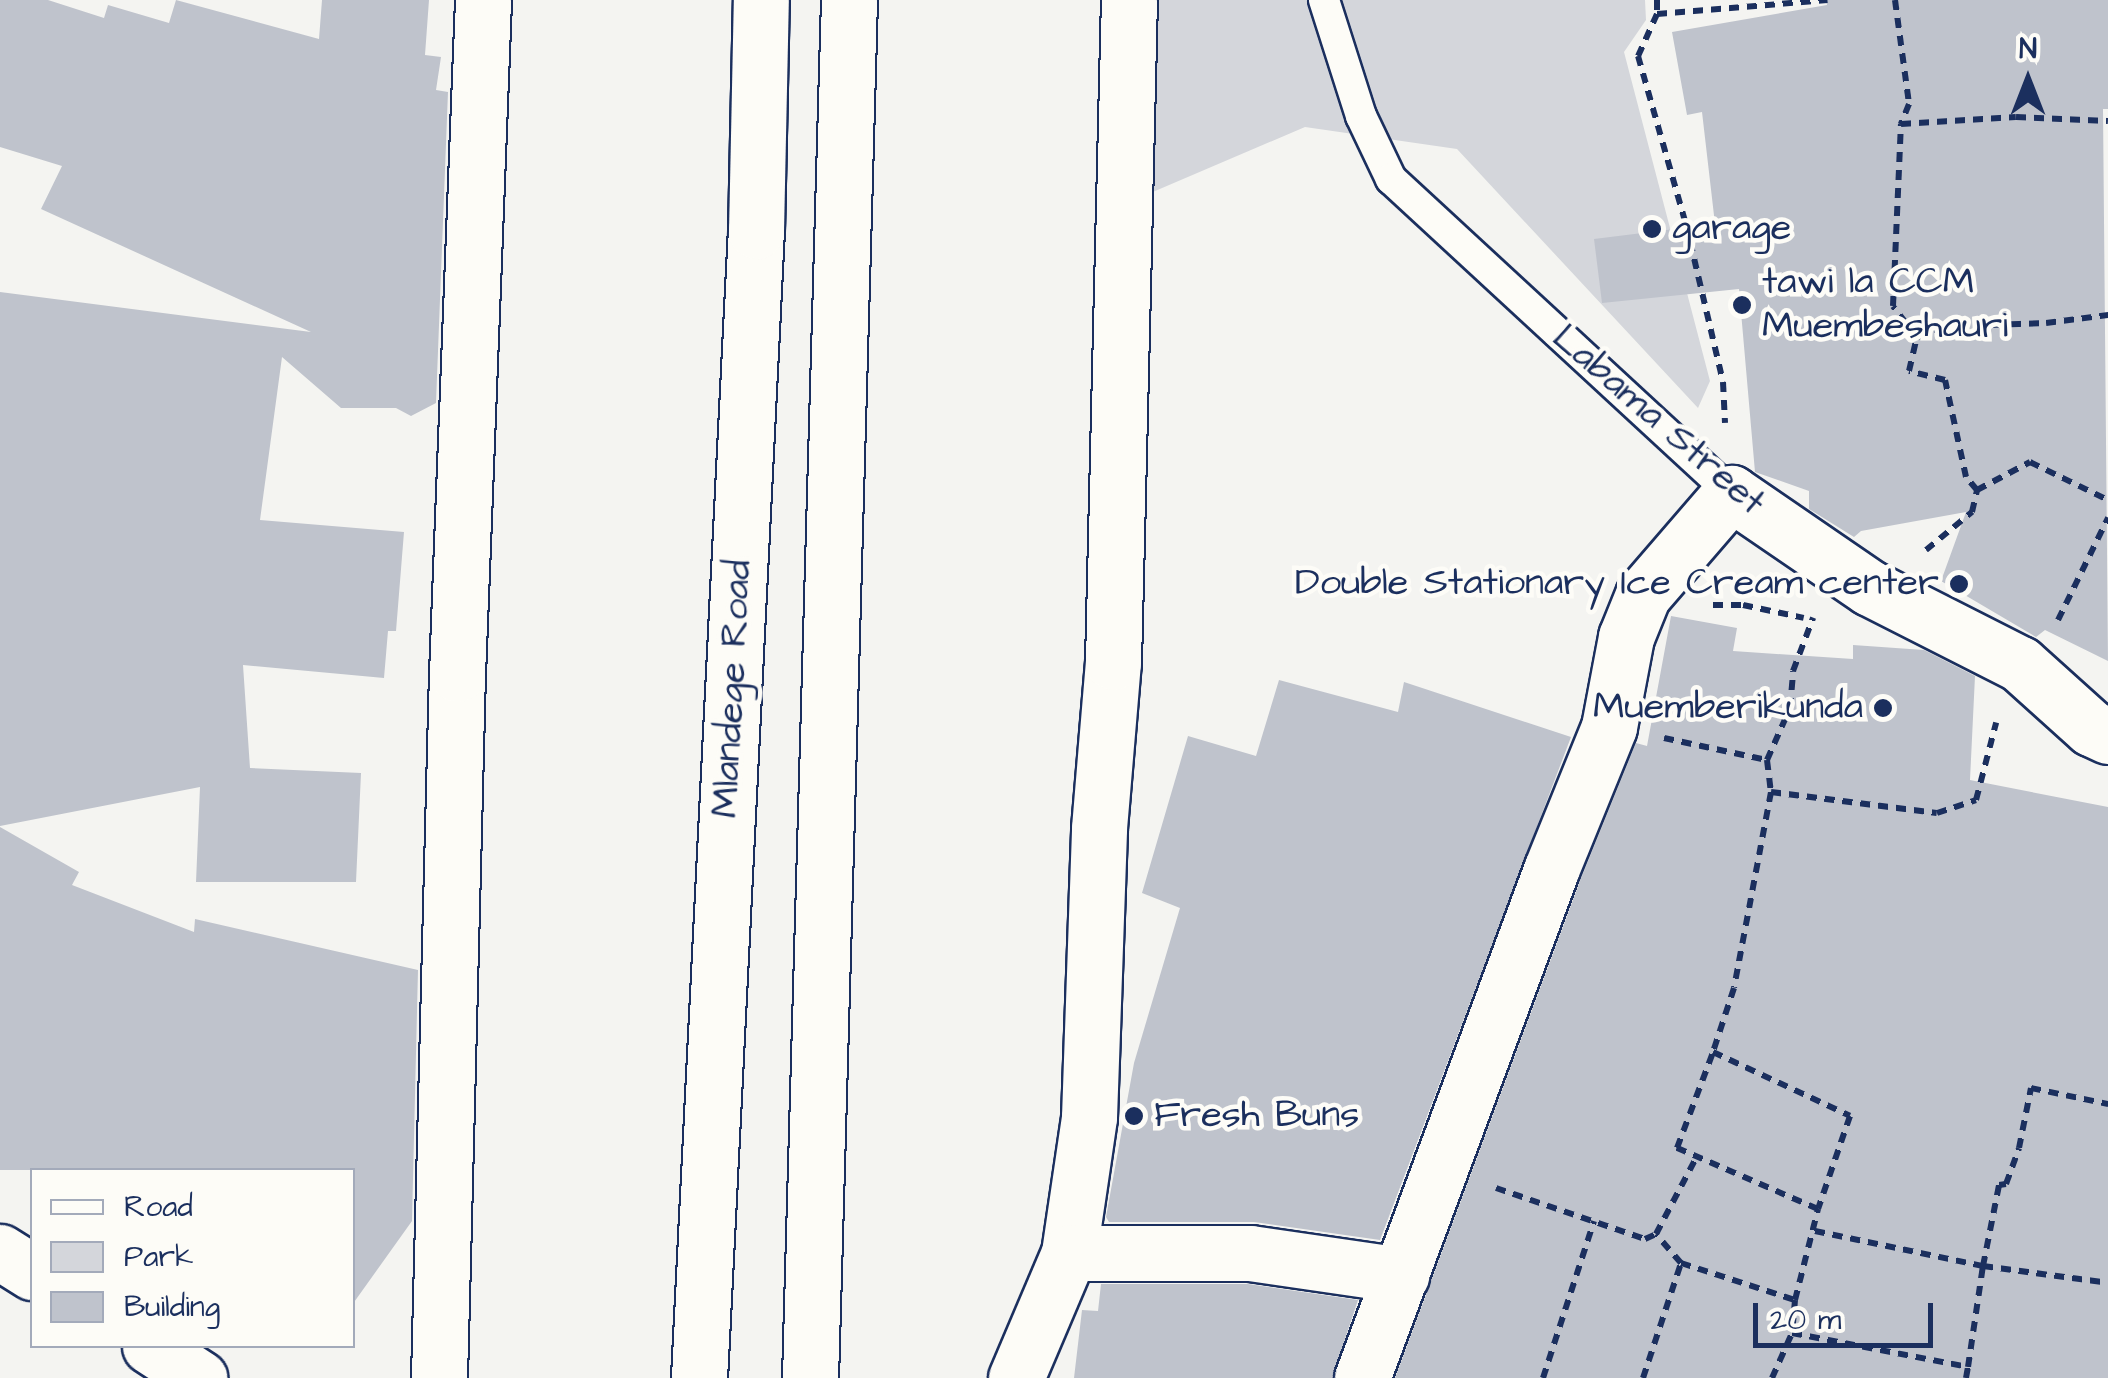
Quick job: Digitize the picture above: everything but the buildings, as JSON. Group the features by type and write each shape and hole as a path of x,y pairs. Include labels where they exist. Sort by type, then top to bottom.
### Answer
{"street":[{"path":"439,1378 458,674 484,0"},
{"name":"Mlandege Road","path":"699,1378 756,230 760,0"},
{"path":"810,1378 849,0"},
{"path":"1016,1378 1069,1253 1089,1118 1099,828 1113,662 1129,0"},
{"path":"756,230 842,230"},
{"path":"1362,1378 1550,870 1609,726 1626,638 1643,595 1731,493"},
{"name":"Labama Street","path":"1731,493 1870,588 2020,664 2091,728 2108,736"},
{"path":"0,1252 30,1271"},
{"path":"1069,1253 1250,1253 1401,1275"},
{"path":"153,1348 199,1378"}],"lane":[{"name":"Labama Street","path":"1324,0 1361,116 1391,180 1731,493"}],"path":[{"path":"1657,0 1657,14 1638,56 1686,224 1723,382 1731,493"},
{"path":"1657,14 1827,0"},
{"path":"1895,0 1908,104 1900,124 1892,306 1917,337"},
{"path":"1900,124 2016,117 2108,121"},
{"path":"1917,337 1957,326 2108,315"},
{"path":"1917,337 1908,371 1945,380 1966,477 1977,490"},
{"path":"1707,605 1743,605 1810,620 1870,588 1951,533 1972,512 1977,490 2030,462 2108,500"},
{"path":"1771,792 1937,813 1976,800 1988,743 2020,664 2047,640 2108,518"},
{"path":"1810,620 1793,670 1790,708 1767,760 1771,792 1734,988 1677,1148 1695,1160 1818,1208"},
{"path":"1609,726 1767,760"},
{"path":"1713,1052 1850,1116 1818,1208 1795,1300 1792,1333 1772,1378"},
{"path":"1966,1378 1999,1184 2006,1184 2019,1148 2031,1088 2108,1104"},
{"path":"1442,1170 1645,1239 1656,1234 1695,1160"},
{"path":"1544,1378 1594,1221"},
{"path":"1815,1231 1983,1266 2108,1282"},
{"path":"1656,1234 1681,1263 1795,1300"},
{"path":"1643,1378 1681,1263"},
{"path":"1792,1333 1968,1367"}],"green space":[{"path":"1100,0 1645,0 1646,20 1624,52 1710,381 1698,408 1457,149 1305,127 1106,212"}],"place":[{"name":"garage","path":"1652,229"},
{"name":"tawi la CCM Muembeshauri","path":"1742,305"},
{"name":"Double Stationary Ice Cream center","path":"1959,584"},
{"name":"Muemberikunda","path":"1883,708"},
{"name":"Fresh Buns","path":"1134,1116"}]}
